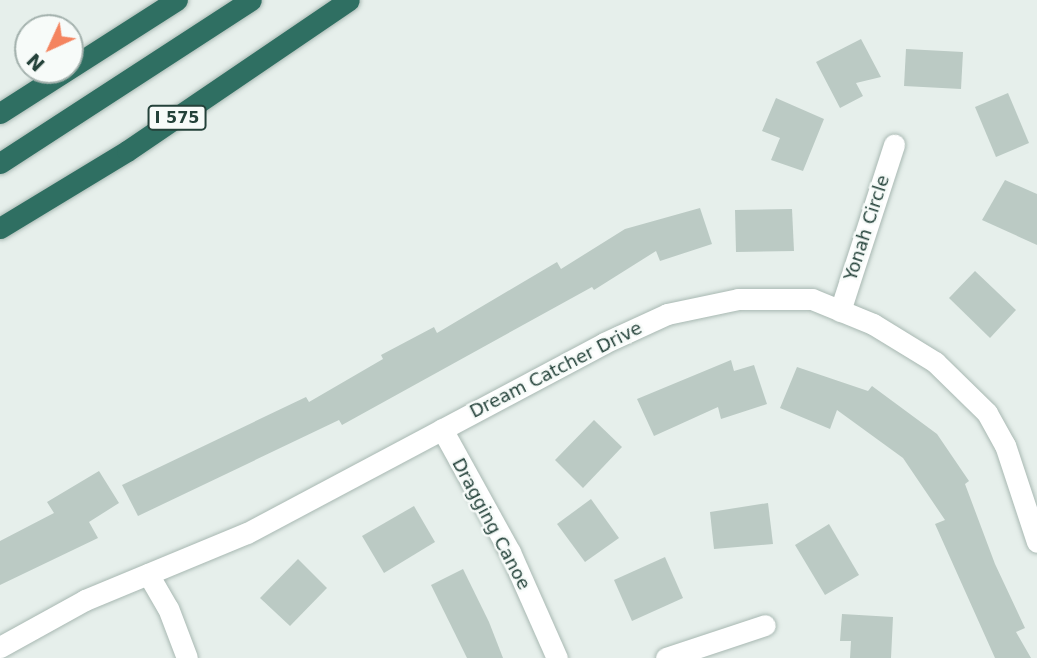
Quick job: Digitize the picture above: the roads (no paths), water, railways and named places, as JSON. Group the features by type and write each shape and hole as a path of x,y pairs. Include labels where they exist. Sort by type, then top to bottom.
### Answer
{"highway":[{"path":"0,113 177,0"},
{"path":"0,163 251,0"},
{"name":"I 575","path":"0,228 127,151 349,0"}],"street":[{"name":"Yonah Circle","path":"841,311 894,145"},
{"name":"Dream Catcher Drive","path":"0,647 85,600 247,533 667,314 738,299 811,299 905,342 964,385 1005,445 1037,542"},
{"name":"Dragging Canoe","path":"442,429 510,552 557,658"},
{"path":"148,574 168,608 187,658"},
{"path":"666,658 765,625"}]}
